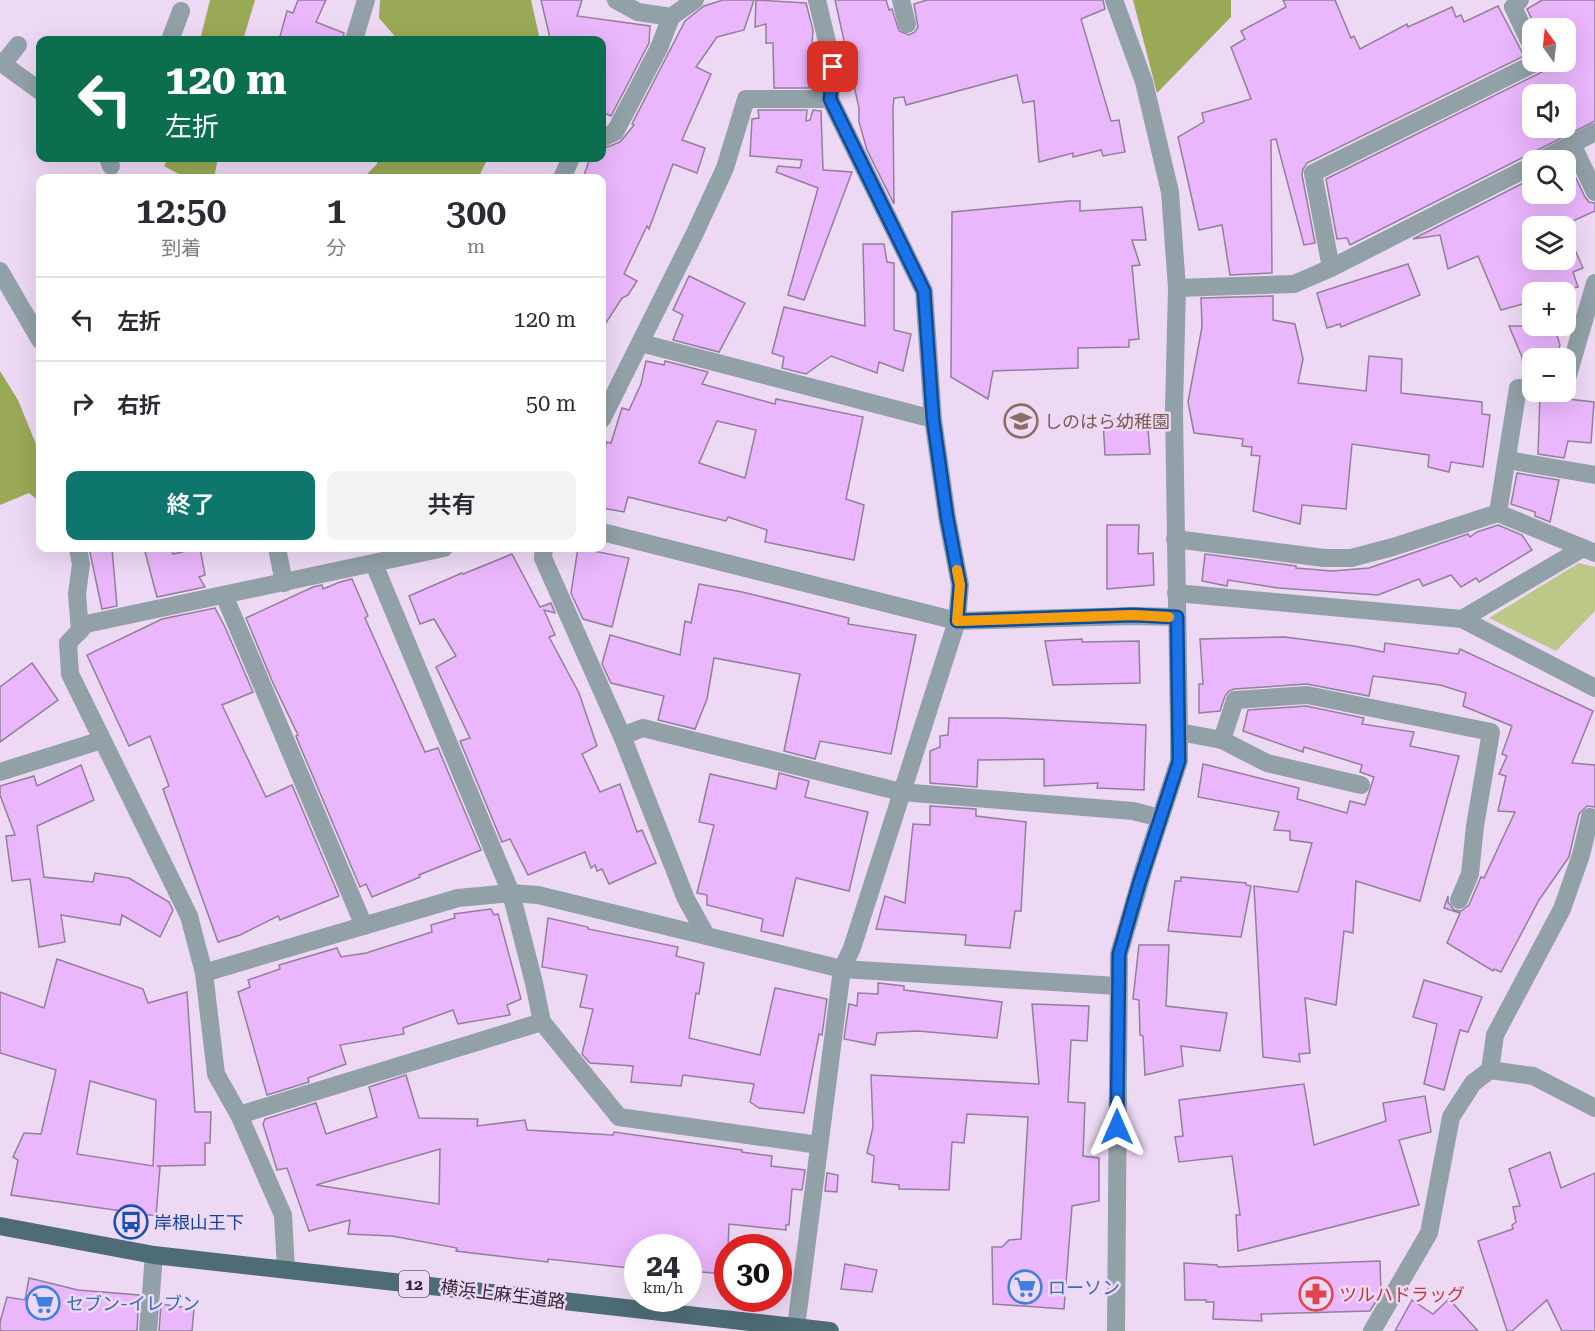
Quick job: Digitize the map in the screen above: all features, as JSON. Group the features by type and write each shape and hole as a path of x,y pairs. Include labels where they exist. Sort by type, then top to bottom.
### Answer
{"main road":[{"name":"横浜上麻生道路","path":"0,1226 154,1256 830,1331"}],"street":[{"path":"355,36 366,0"},
{"path":"616,0 638,12 671,17"},
{"path":"606,136 615,132 659,48 671,17 695,0"},
{"path":"796,1327 842,969 852,948 957,621 960,585 947,517 933,419 924,291 830,99 833,67 817,0"},
{"path":"901,0 907,24"},
{"path":"1114,0 1144,82 1170,192 1177,288 1174,408 1179,732 1179,761 1119,954 1116,1331"},
{"path":"1520,0 1513,7 1522,26"},
{"path":"172,36 181,11"},
{"path":"18,45 2,63 36,88"},
{"path":"1330,268 1312,173 1522,69"},
{"path":"606,411 724,168 746,99 830,99"},
{"path":"1560,150 1595,132"},
{"path":"1572,144 1595,192"},
{"path":"1177,288 1294,284 1522,171"},
{"path":"0,271 36,333"},
{"path":"1576,348 1595,283"},
{"path":"641,343 933,419"},
{"path":"1498,513 1518,388 1522,388"},
{"path":"1507,460 1595,475"},
{"path":"1175,539 1324,558 1351,558 1498,513 1589,551"},
{"path":"606,533 957,621 1133,615 1177,617"},
{"path":"1462,619 1589,551"},
{"path":"79,552 81,564 77,594 80,631"},
{"path":"278,552 284,583"},
{"path":"286,1269 283,1215 239,1115 216,1074 204,973 189,916 70,674 68,643 86,624 426,552"},
{"path":"544,552 543,558 622,736 686,899 706,935"},
{"path":"374,564 511,893 542,1022 619,1117 819,1145"},
{"path":"1176,593 1462,619 1595,688"},
{"path":"225,595 364,926"},
{"path":"1222,740 1234,700 1307,695 1491,732 1475,826 1470,874 1459,900"},
{"path":"622,736 643,728 901,792 1132,811 1160,818"},
{"path":"1179,732 1222,740 1267,763 1361,785"},
{"path":"0,772 102,740"},
{"path":"1372,1331 1429,1233 1451,1117 1473,1083 1490,1070 1495,1035 1562,909 1581,855 1590,817 1595,819"},
{"path":"204,973 458,898 511,893 538,895 842,969 1117,986"},
{"path":"239,1115 542,1022"},
{"path":"1490,1070 1533,1076 1595,1108"},
{"path":"148,1331 154,1256"}],"green space":[{"path":"210,0 255,0 244,36 201,36"},
{"path":"380,0 531,0 539,36 395,36 379,18"},
{"path":"1133,0 1231,0 1231,17 1157,93"},
{"path":"166,162 217,162 215,174 179,174 164,166"},
{"path":"377,162 486,162 480,174 367,174"},
{"path":"0,371 18,400 36,444 36,499 29,493 0,505"},
{"path":"1579,563 1595,567 1595,611 1556,651 1489,618"}],"building":[{"path":"298,0 326,0 316,22 344,33 344,36 280,36 287,11 293,13"},
{"path":"541,0 582,0 577,16 650,26 649,43 611,116 606,114 606,36 550,36"},
{"path":"723,0 754,0 744,30 717,37 696,67 711,74 682,140 705,148 697,173 673,164 649,229 647,226 624,274 637,281 628,295 622,298 606,323 606,174 584,174 589,162 606,162 606,147 620,142 634,125 632,124 685,21 704,6"},
{"path":"756,0 806,3 813,30 809,88 774,88 773,43 766,43 766,24 755,27"},
{"path":"835,0 886,0 889,10 892,9 899,31 909,35 918,27 914,4 927,0 1103,0 1105,9 1081,19 1111,121 1119,120 1125,152 1103,156 1101,150 1073,157 1073,153 1039,162 1034,101 1023,103 1017,75 906,105 904,97 894,98 894,204 867,150 859,122 859,108"},
{"path":"1283,0 1335,0 1351,38 1354,36 1360,49 1407,24 1408,27 1452,7 1456,17 1461,15 1464,22 1498,6 1522,52 1522,57 1307,163 1302,175 1315,243 1304,245 1276,139 1271,140 1272,273 1230,275 1222,225 1199,230 1178,137 1204,122 1202,113 1251,99 1231,47 1245,39 1241,31 1286,7"},
{"path":"1542,0 1595,0 1595,121 1576,131 1576,84 1522,84 1522,138 1561,138 1538,150 1522,150 1522,158 1350,245 1347,238 1337,239 1326,179 1542,72 1576,72 1576,18 1531,18 1527,9"},
{"path":"758,110 807,110 806,121 810,120 813,110 821,111 823,170 852,172 804,300 788,295 818,188 776,172 778,166 800,168 802,160 750,156 752,119 759,118"},
{"path":"1576,178 1585,197 1589,202 1595,203 1595,211 1576,220 1576,216 1522,216 1522,270 1576,270 1576,252 1583,268 1573,272 1578,287 1576,288 1576,282 1522,282 1522,304 1501,310 1478,256 1448,269 1440,235 1413,239 1522,184 1522,204 1576,204"},
{"path":"1080,201 1080,211 1142,207 1146,240 1132,240 1140,265 1132,266 1139,339 1129,340 1129,347 1078,348 1078,368 993,371 988,399 951,377 952,212"},
{"path":"863,244 884,244 887,262 894,263 894,330 911,334 903,371 879,362 877,373 831,356 806,374 782,368 784,357 772,353 784,307 865,326"},
{"path":"1408,264 1420,295 1341,327 1340,324 1327,328 1317,293"},
{"path":"689,276 745,303 719,352 673,340 683,315 673,310"},
{"path":"1273,296 1273,320 1295,324 1303,359 1298,383 1366,391 1369,356 1402,359 1401,393 1482,402 1482,414 1490,415 1483,467 1451,462 1449,472 1428,467 1429,455 1352,444 1346,509 1302,505 1300,524 1253,511 1260,456 1251,455 1252,447 1242,446 1243,439 1194,433 1188,402 1202,327 1201,298"},
{"path":"1509,326 1522,326 1522,336 1557,336 1559,348 1522,348 1522,357"},
{"path":"646,361 664,365 665,361 708,372 702,384 775,404 776,399 863,417 846,499 864,505 854,560 765,542 767,530 728,517 726,521 628,497 624,512 606,509 606,445 607,442 611,443 622,408 629,410 641,384","holes":["717,421 756,430 745,478 699,463"]},
{"path":"1576,400 1594,402 1591,443 1568,441 1564,458 1538,454 1540,402 1576,402"},
{"path":"1147,417 1150,454 1105,455 1103,420"},
{"path":"1517,473 1559,480 1550,522 1535,516 1535,512 1511,504"},
{"path":"1107,525 1139,525 1138,554 1153,553 1154,585 1107,589"},
{"path":"1498,525 1522,535 1532,550 1479,582 1476,578 1461,587 1451,575 1423,586 1419,579 1378,595 1278,588 1228,580 1227,586 1202,581 1205,554 1296,566 1296,568 1332,571 1369,568 1468,534 1470,537 1477,532"},
{"path":"90,552 112,552 117,606 102,609"},
{"path":"145,552 172,552 173,554 201,552 205,575 199,577 205,587 157,597"},
{"path":"577,552 598,552 629,558 612,627 583,619 571,593"},
{"path":"512,554 540,607 551,603 555,613 544,610 555,635 549,637 579,693 597,746 582,754 600,792 620,784 637,832 642,830 656,863 609,884 602,869 597,871 595,865 591,868 585,852 528,875 510,839 502,842 460,741 470,738 436,667 456,656 434,619 420,624 409,596"},
{"path":"352,579 368,616 365,618 425,752 438,748 481,850 372,897 366,884 360,887 300,746 296,736 298,735 246,618 313,587 322,585 323,589"},
{"path":"699,584 849,618 848,624 916,635 891,754 820,741 815,759 784,751 800,674 714,658 707,699 695,729 658,720 664,696 611,683 602,664 610,635 680,655 685,621 691,623"},
{"path":"215,608 253,692 222,705 266,797 292,785 339,896 280,920 278,916 240,935 218,942 163,789 169,786 150,736 129,746 87,655 162,619"},
{"path":"1285,637 1384,652 1385,643 1458,654 1460,649 1593,711 1572,763 1595,765 1595,807 1587,806 1579,814 1569,857 1539,900 1501,972 1494,969 1493,971 1447,943 1460,913 1444,908 1448,896 1448,902 1454,910 1461,911 1469,905 1515,812 1498,811 1506,776 1499,774 1507,756 1502,754 1512,726 1463,706 1466,693 1440,685 1373,676 1369,696 1307,684 1234,689 1225,696 1220,711 1199,713 1199,684 1203,684 1200,639"},
{"path":"1082,639 1082,642 1139,641 1140,683 1053,685 1045,641"},
{"path":"32,663 58,700 0,742 0,687"},
{"path":"1306,706 1364,718 1362,724 1414,732 1410,746 1459,756 1420,901 1356,881 1353,933 1344,931 1336,1005 1305,998 1310,1053 1299,1054 1300,1062 1263,1057 1254,886 1298,892 1312,843 1290,840 1290,831 1274,830 1279,812 1198,797 1203,764 1299,788 1297,799 1347,813 1350,801 1365,805 1374,777 1360,772 1362,765 1304,747 1303,752 1243,731 1248,710"},
{"path":"949,718 1004,718 1146,725 1144,790 1097,788 1098,783 1044,786 1044,759 978,760 977,787 930,783 930,751 940,747 940,736 948,735"},
{"path":"81,765 94,800 37,826 44,877 93,882 95,873 129,878 169,902 173,910 160,937 122,915 120,925 61,915 65,942 39,947 30,879 12,881 6,836 15,835 0,795 0,786 34,776 37,786"},
{"path":"779,773 809,781 805,797 868,812 849,891 796,878 783,936 761,931 763,919 707,905 707,895 697,893 714,825 699,822 710,774 776,789"},
{"path":"930,806 976,809 976,816 1026,822 1021,911 1015,911 1010,948 965,945 966,935 876,929 885,896 905,903 913,824 930,825"},
{"path":"1181,877 1246,883 1251,886 1241,937 1168,931 1175,881 1181,881"},
{"path":"491,909 494,915 498,914 521,999 507,1005 510,1015 458,1024 453,1010 403,1028 404,1034 340,1045 346,1064 308,1078 309,1082 267,1095 238,992 250,987 248,980 280,969 279,965 337,948 341,957 366,953 432,932 431,925 455,918 454,914"},
{"path":"548,918 588,927 588,929 678,947 676,956 704,963 699,994 696,993 689,1038 760,1055 775,988 827,999 822,1035 819,1034 804,1113 759,1108 750,1102 754,1084 683,1075 681,1086 631,1082 633,1066 590,1063 582,1054 593,1009 580,1007 587,975 542,967"},
{"path":"1139,945 1169,945 1166,1006 1227,1013 1220,1051 1181,1046 1183,1066 1145,1075 1139,1000 1133,999"},
{"path":"57,959 143,989 148,1003 187,992 195,1112 211,1112 210,1143 205,1143 205,1165 157,1166 160,1167 156,1216 11,1195 18,1160 13,1157 24,1133 41,1134 56,1070 0,1053 0,992 44,1008","holes":["90,1081 156,1100 153,1166 77,1154"]},
{"path":"1424,980 1482,997 1468,1032 1460,1030 1444,1090 1424,1084 1437,1024 1413,1017"},
{"path":"878,983 904,986 904,990 1002,1002 997,1038 918,1031 877,1033 875,1045 844,1039 849,1004 857,1006 858,993 878,994"},
{"path":"1032,1004 1089,1006 1087,1041 1071,1040 1068,1102 1085,1103 1083,1156 1099,1158 1099,1201 1072,1206 1064,1309 993,1304 992,1247 1002,1247 1009,1240 1021,1239 1028,1117 967,1114 964,1143 952,1142 949,1190 899,1189 899,1185 872,1182 874,1156 867,1153 873,1127 871,1075 1039,1084"},
{"path":"406,1075 419,1118 478,1119 477,1126 525,1120 527,1130 613,1135 614,1132 742,1150 742,1152 772,1156 771,1166 805,1170 802,1190 792,1189 789,1225 786,1225 786,1230 729,1224 729,1234 714,1234 714,1273 702,1272 702,1234 624,1234 624,1267 548,1259 548,1262 456,1251 457,1248 392,1236 348,1234 350,1220 309,1231 287,1168 277,1170 263,1124 265,1119 316,1103 326,1134 377,1117 369,1087","holes":["440,1149 439,1204 316,1185"]},
{"path":"1304,1084 1314,1145 1386,1121 1383,1103 1425,1096 1431,1132 1399,1140 1419,1205 1238,1251 1236,1215 1240,1215 1232,1156 1179,1162 1175,1137 1183,1136 1179,1100"},
{"path":"1550,1152 1561,1188 1595,1173 1595,1331 1562,1331 1547,1300 1512,1331 1507,1331 1478,1241 1513,1229 1512,1225 1516,1222 1513,1207 1520,1206 1509,1169"},
{"path":"827,1173 838,1175 837,1192 825,1191"},
{"path":"1380,1261 1381,1293 1370,1311 1261,1314 1262,1321 1213,1319 1214,1302 1185,1300 1184,1263 1217,1265 1218,1267"},
{"path":"845,1264 877,1270 872,1292 841,1289"},
{"path":"29,1278 78,1290 139,1295 137,1331 0,1331 0,1322 7,1297 25,1300"},
{"path":"1449,1299 1478,1331 1395,1331 1412,1300 1433,1314"},
{"path":"161,1304 194,1309 192,1331 159,1331"}],"slow traffic":[{"path":"957,570 960,585 957,621 1133,615 1169,617"}],"place":[{"name":"しのはら幼稚園","path":"1021,421"},
{"name":"岸根山王下","path":"131,1222"},
{"name":"ローソン","path":"1025,1287"},
{"name":"ツルハドラッグ","path":"1316,1294"},
{"name":"セブン-イレブン","path":"43,1303"}],"route":[{"path":"833,67 830,99 924,291 933,419 947,517 960,585 957,621 1133,615 1177,617 1179,761 1119,954 1117,1127"}]}
